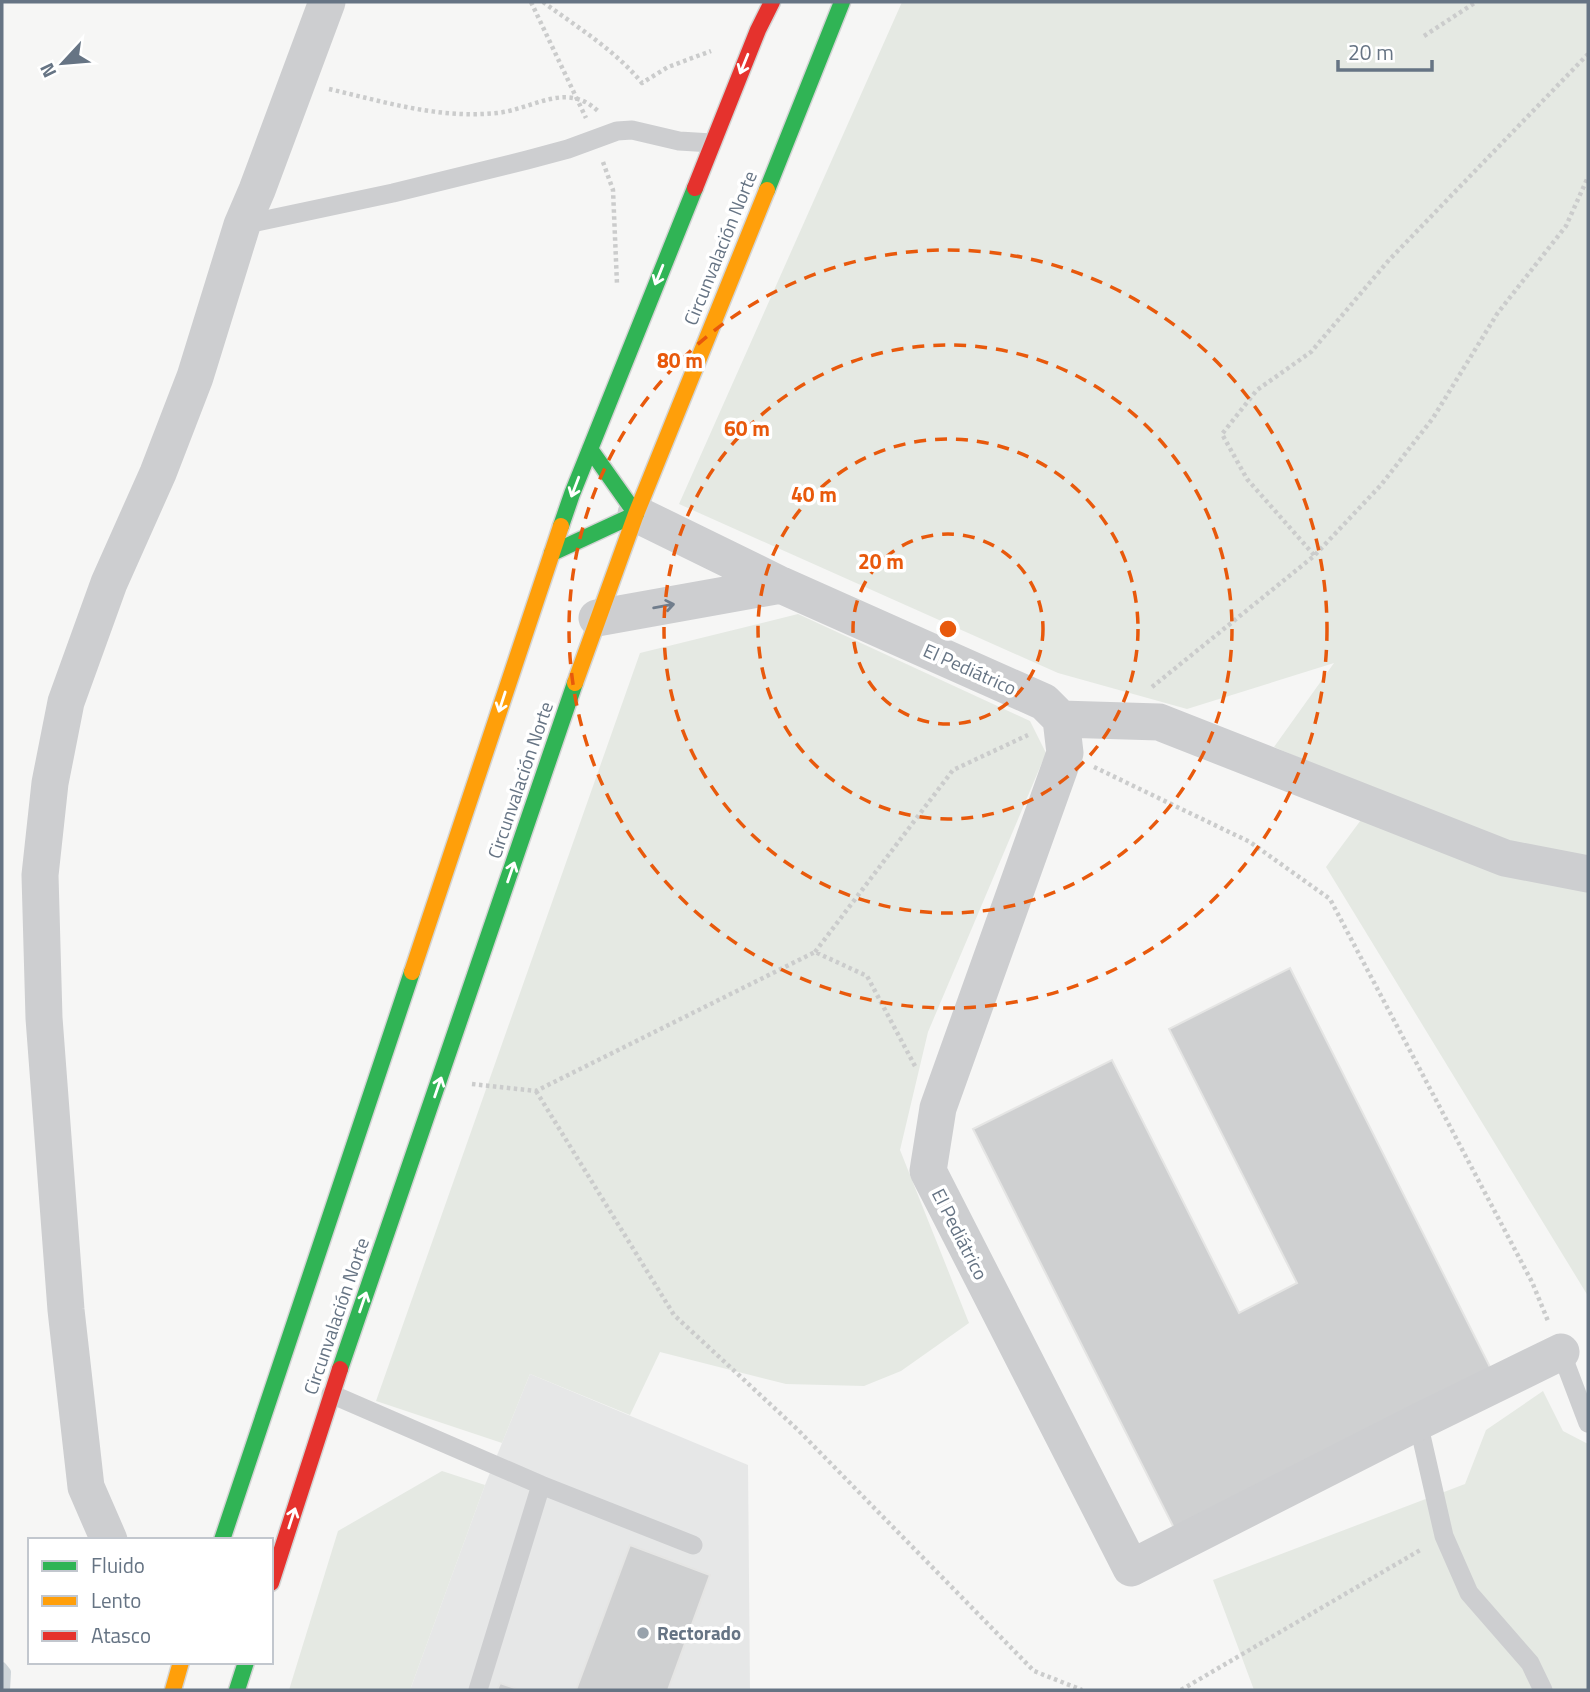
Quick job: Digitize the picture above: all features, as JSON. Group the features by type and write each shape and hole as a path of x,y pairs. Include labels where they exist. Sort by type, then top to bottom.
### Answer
{"highway":[{"name":"Circunvalación Norte","path":"223,1538 282,1377 552,553 590,449 754,38 772,2"},
{"name":"Circunvalación Norte","path":"273,1576 326,1392 440,1081 597,618 636,514 842,2"},
{"path":"552,553 636,514 590,449"},
{"path":"173,1690 180,1664"}],"street":[{"path":"108,1538 86,1488 66,1310 44,1018 40,875 50,783 66,702 109,583 158,472 195,377 242,225 327,2"},
{"name":"El Pediátrico","path":"636,514 781,585 1044,702 1063,736 938,1108 928,1171 1131,1568 1561,1352"},
{"path":"597,618 781,585"},
{"path":"1063,736 1100,719 1159,722 1505,858 1588,874"}],"lane":[{"path":"242,225 538,157 617,131 632,130 679,141 712,144"},
{"path":"1561,1352 1588,1423"},
{"path":"326,1392 541,1485 693,1545"},
{"path":"1418,1422 1444,1536 1469,1593 1530,1662 1543,1690"},
{"path":"478,1690 541,1485"}],"path":[{"path":"531,2 577,97 613,190 617,288"},
{"path":"542,2 613,54 642,83 687,60 754,38"},
{"path":"1424,36 1476,2"},
{"path":"1314,556 1247,479 1223,434 1257,390 1311,352 1390,260 1588,54"},
{"path":"297,82 440,114 485,114 509,111 550,98 577,97 591,105 617,131"},
{"path":"1100,719 1143,695 1314,556 1381,485 1433,418 1497,314 1566,226 1588,177"},
{"path":"440,1081 536,1091 816,952 953,770 1063,736 1250,842 1330,899 1532,1282 1561,1352"},
{"path":"816,952 867,976 938,1108"},
{"path":"536,1091 674,1315 797,1429 1034,1671 1082,1690"},
{"path":"1181,1690 1444,1536"}],"shaded area":[{"path":"902,2 1588,2 1588,1296 1326,867 1381,793 1274,747 1334,663 1187,709 1058,673 679,504"},
{"path":"798,614 1030,721 1046,753 928,1032 900,1150 969,1323 901,1371 864,1386 786,1384 660,1352 630,1415 530,1374 502,1443 376,1401 640,653"},
{"path":"530,1374 748,1465 750,1690 410,1690 485,1485"},
{"path":"1543,1391 1563,1431 1588,1444 1588,1690 1254,1690 1213,1580 1465,1484 1486,1430"},
{"path":"442,1471 485,1485 410,1690 289,1690 338,1531"}],"building":[{"path":"1290,968 1494,1375 1177,1534 973,1129 1112,1060 1239,1313 1297,1283 1169,1029"},
{"name":"Rectorado","path":"630,1545 710,1575 668,1690 576,1690"},
{"path":"500,1683 520,1690 497,1690"}],"waterway":[{"path":"2,1667 6,1672 5,1690"}],"traffic: fast":[{"path":"767,190 842,2"},
{"path":"561,526 695,188"},
{"path":"552,553 636,514 590,449"},
{"path":"340,1369 575,683"},
{"path":"223,1538 412,972"},
{"path":"237,1690 245,1664"}],"traffic: slow":[{"path":"575,683 636,514 767,190"},
{"path":"412,972 561,526"},
{"path":"173,1690 180,1664"}],"traffic: jam":[{"path":"695,188 758,30 772,2"},
{"path":"273,1577 340,1369"}],"place":[{"name":"Rectorado","path":"643,1633"}]}
